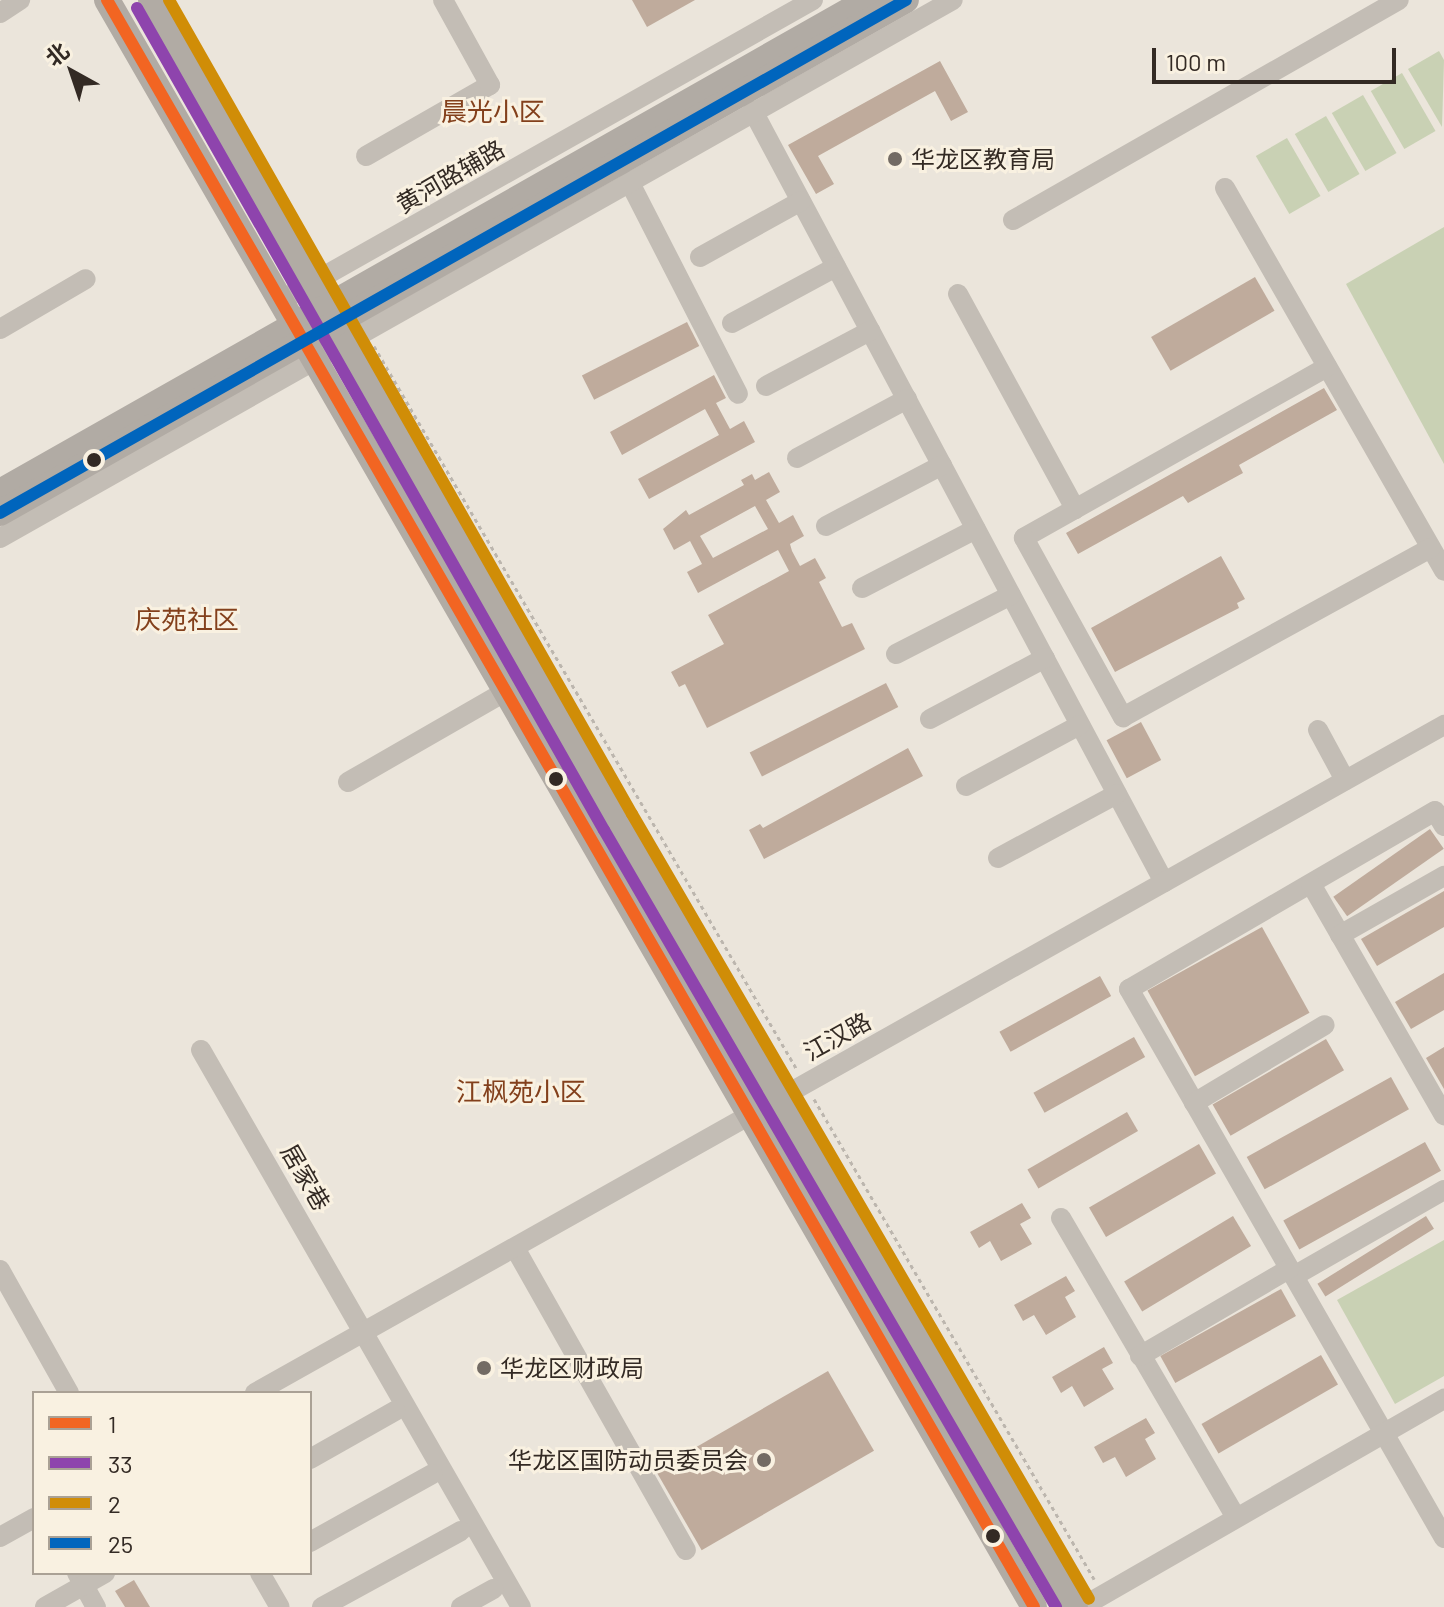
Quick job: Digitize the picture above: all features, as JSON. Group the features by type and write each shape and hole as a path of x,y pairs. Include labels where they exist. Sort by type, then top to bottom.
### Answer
{"main road":[{"path":"107,0 503,693 1034,1607"},
{"path":"151,0 312,284 343,326 779,1099 1075,1607"},
{"path":"343,326 868,0"},
{"path":"0,492 303,342 343,326 906,0"},
{"path":"0,513 303,342"}],"street":[{"path":"0,13 20,0"},
{"path":"366,156 490,85 443,0"},
{"name":"黄河路辅路","path":"280,301 813,0"},
{"path":"343,326 629,181 953,0"},
{"path":"1013,220 1399,0"},
{"path":"753,111 1164,882"},
{"path":"629,181 738,394"},
{"path":"1225,188 1444,571"},
{"path":"700,257 801,201"},
{"path":"732,323 836,267"},
{"path":"0,329 86,279"},
{"path":"958,294 1075,509"},
{"path":"766,386 870,331"},
{"path":"0,538 303,342"},
{"path":"1327,367 1024,538 1123,717 1431,548"},
{"path":"797,458 907,399"},
{"path":"826,526 942,465"},
{"path":"862,588 976,529"},
{"path":"896,654 1011,595"},
{"path":"930,719 1045,658"},
{"path":"348,782 503,693"},
{"path":"966,786 1080,725"},
{"name":"江汉路","path":"259,1391 1444,725"},
{"path":"1318,730 1345,780"},
{"path":"998,858 1117,794"},
{"path":"1444,826 1435,811 1129,989 1444,1538"},
{"path":"1340,935 1444,876"},
{"path":"1311,884 1444,1115"},
{"path":"1194,1103 1325,1025"},
{"name":"居家巷","path":"201,1050 366,1331 521,1607"},
{"path":"1140,1356 1444,1190"},
{"path":"1061,1218 1236,1518"},
{"path":"515,1248 686,1550"},
{"path":"0,1270 68,1391"},
{"path":"1082,1607 1444,1399"},
{"path":"312,1458 395,1411"},
{"path":"312,1541 432,1474"},
{"path":"0,1537 32,1519"},
{"path":"322,1607 461,1531"},
{"path":"261,1575 280,1607"},
{"path":"45,1607 80,1579 96,1607"},
{"path":"461,1607 493,1589"}],"path":[{"path":"343,326 805,1084 1103,1595"}],"green space":[{"path":"1439,51 1444,60 1442,127 1408,69"},
{"path":"1402,73 1436,131 1404,149 1371,91"},
{"path":"1363,95 1396,153 1365,171 1332,113"},
{"path":"1326,116 1360,174 1328,192 1295,134"},
{"path":"1287,138 1320,196 1289,214 1256,156"},
{"path":"1444,227 1444,464 1346,284"},
{"path":"1444,1240 1444,1376 1395,1404 1337,1300"}],"building":[{"path":"632,0 695,0 647,27"},
{"path":"940,61 968,112 951,121 935,91 818,156 834,184 816,194 788,145"},
{"path":"1255,277 1274,311 1171,371 1151,337"},
{"path":"687,322 699,346 594,400 582,376"},
{"path":"714,375 726,398 716,403 730,429 744,421 755,442 649,499 638,479 719,435 705,409 622,455 610,432"},
{"path":"1324,388 1337,410 1239,465 1243,473 1188,503 1183,496 1078,554 1066,533"},
{"path":"769,472 780,492 766,500 779,523 793,515 804,536 790,544 800,566 815,558 826,578 819,582 842,627 852,623 865,649 707,728 685,684 679,687 671,672 724,644 708,615 789,571 778,550 698,593 687,572 702,564 690,541 674,550 663,529 686,510 689,515 744,485 741,480 752,474 755,480","holes":["755,506 768,529 713,558 700,536"]},
{"path":"1221,556 1245,599 1237,603 1239,608 1115,672 1091,628"},
{"path":"886,683 898,707 762,777 750,752"},
{"path":"1141,722 1161,760 1127,778 1107,740"},
{"path":"908,748 923,776 764,859 749,830 760,824 763,828"},
{"path":"1430,829 1444,849 1347,916 1333,897"},
{"path":"1444,891 1444,927 1377,966 1361,939"},
{"path":"1262,927 1310,1013 1195,1076 1147,991"},
{"path":"1444,973 1444,1010 1411,1029 1395,1002"},
{"path":"1100,976 1111,996 1011,1052 999,1032"},
{"path":"1134,1037 1145,1057 1045,1113 1033,1093"},
{"path":"1326,1039 1344,1070 1231,1136 1213,1104"},
{"path":"1444,1047 1444,1089 1426,1058"},
{"path":"1391,1077 1409,1109 1265,1189 1247,1157"},
{"path":"1127,1112 1138,1131 1038,1189 1027,1170"},
{"path":"1425,1142 1441,1171 1299,1249 1283,1221"},
{"path":"1199,1144 1216,1173 1106,1237 1089,1208"},
{"path":"1022,1203 1031,1218 1020,1224 1032,1244 1001,1261 990,1241 979,1248 970,1232"},
{"path":"1233,1216 1251,1246 1142,1311 1124,1281"},
{"path":"1426,1216 1434,1229 1325,1297 1317,1284"},
{"path":"1066,1276 1075,1291 1065,1297 1076,1317 1046,1335 1034,1315 1023,1321 1014,1305"},
{"path":"1281,1289 1296,1316 1175,1383 1160,1356"},
{"path":"1104,1347 1113,1363 1102,1369 1114,1389 1084,1407 1072,1386 1061,1393 1052,1377"},
{"path":"1321,1355 1338,1384 1218,1453 1201,1424"},
{"name":"华龙区国防动员委员会","path":"828,1371 874,1451 702,1550 656,1471"},
{"path":"1146,1418 1155,1433 1145,1439 1156,1459 1126,1477 1115,1457 1103,1463 1094,1447"},
{"path":"134,1580 150,1607 125,1607 115,1591"}],"transit line":[{"name":"1","path":"107,0 1034,1607"},
{"name":"2","path":"169,0 632,814 1089,1599"},
{"name":"25","path":"0,513 906,0"},
{"name":"33","path":"137,8 604,830 1056,1607"}],"place":[{"name":"华龙区教育局","path":"895,159"},
{"name":"华龙区财政局","path":"484,1368"},
{"name":"华龙区国防动员委员会","path":"764,1460"}],"district":[{"name":"晨光小区","path":"493,111"},
{"name":"庆苑社区","path":"187,619"},
{"name":"江枫苑小区","path":"521,1091"}]}
